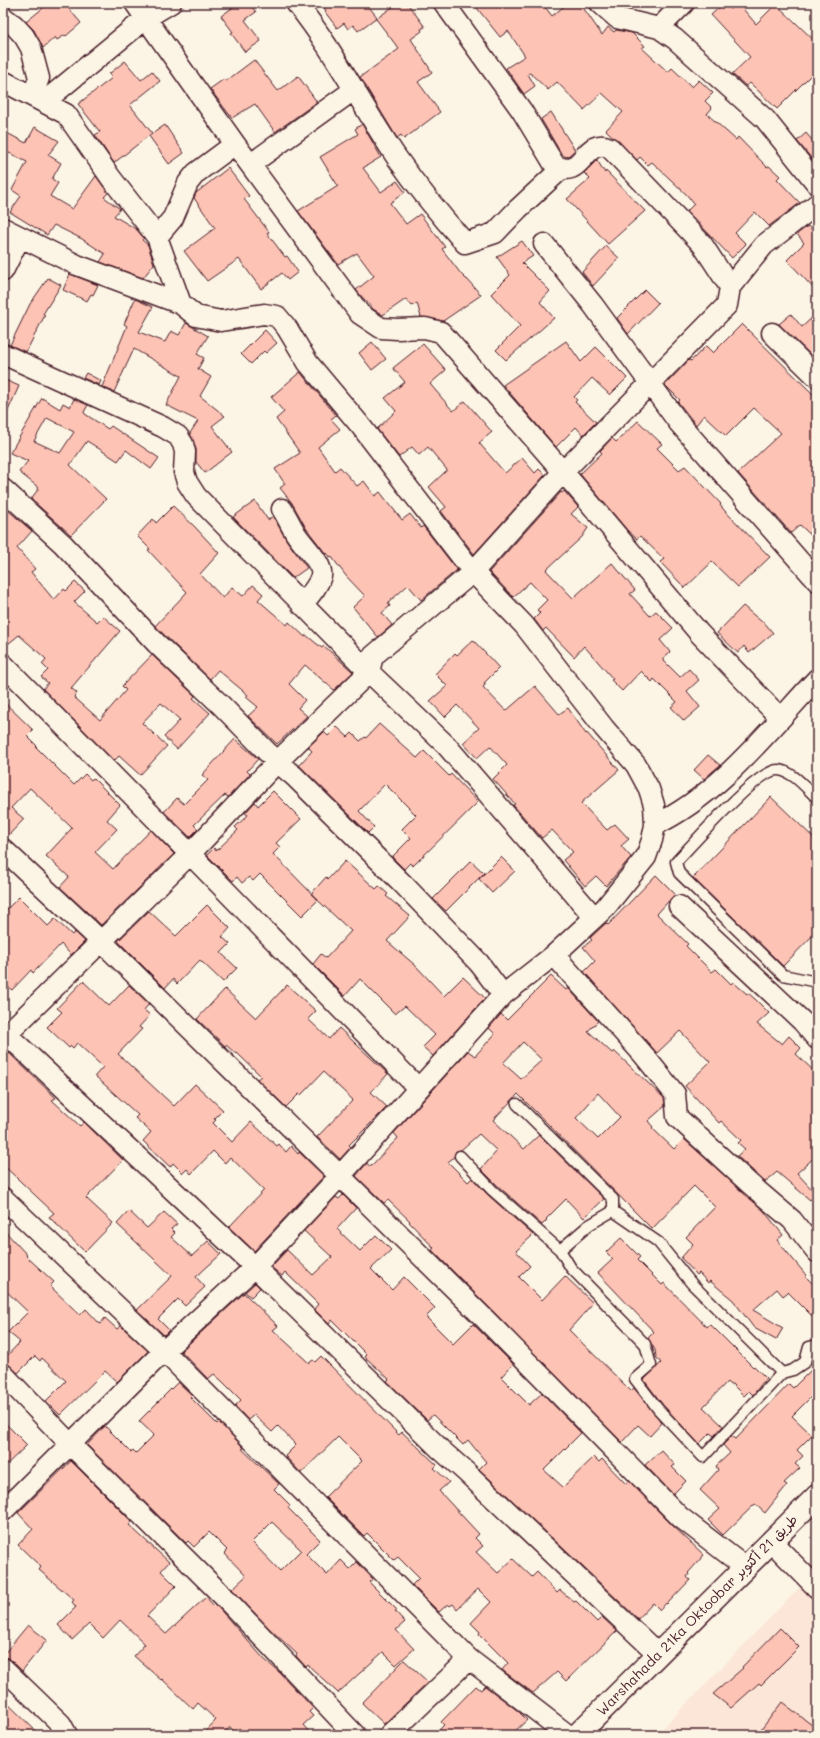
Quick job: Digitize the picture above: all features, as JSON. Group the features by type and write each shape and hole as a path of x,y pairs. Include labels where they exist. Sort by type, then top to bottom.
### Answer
{"main road":[{"name":"Warshahada 21ka Oktoobar طريق 21 أكتوبر","path":"577,1735 817,1496"}],"street":[{"path":"38,99 140,10 171,3"},
{"path":"296,3 319,33 397,158 443,218 465,243 495,233 518,209 561,169"},
{"path":"444,3 522,111 554,164 561,169 570,169 597,145 603,145 610,148 702,244 730,287"},
{"path":"600,3 617,18 659,28 675,39 765,119 817,184"},
{"path":"659,28 684,3"},
{"path":"140,10 235,144 360,314 381,328 425,328 441,332 563,472 700,634 780,718"},
{"path":"3,17 14,25 24,36 31,48 39,78 38,99"},
{"path":"3,82 66,114 111,178 157,237 181,304"},
{"path":"251,164 355,89"},
{"path":"157,237 172,218 188,183 196,173 235,144"},
{"path":"658,1654 440,1449 255,1267 4,1034 101,942 190,854 277,762 369,672 372,656 473,572 563,472 727,305 730,287 764,245 817,204"},
{"path":"3,271 12,233 77,265 181,304 196,316 221,321 264,314 277,316 287,328 308,362 369,436 473,572 524,625 604,728 636,765 651,794 654,805 654,825 646,857 610,902 554,955 503,995 340,1176 255,1267 164,1351 3,1511"},
{"path":"544,244 593,305 649,384 679,423 817,581"},
{"path":"772,333 817,377"},
{"path":"3,354 178,436 185,452 184,472 187,482 196,496 369,672 446,745 594,917"},
{"path":"3,489 63,544 157,644 277,762 294,776 408,890 479,963 503,995"},
{"path":"282,509 296,534 316,559 321,571 316,588 302,605"},
{"path":"3,664 418,1088"},
{"path":"654,825 671,817 718,781 750,751 817,679"},
{"path":"3,849 101,942 340,1176 484,1318 680,1516 746,1568"},
{"path":"679,906 802,1021 817,1039"},
{"path":"554,955 642,1053 675,1094 677,1117 751,1185 792,1220 817,1252"},
{"path":"3,1198 164,1351 468,1659 568,1735"},
{"path":"3,1374 71,1445 224,1597 355,1735"},
{"path":"772,1542 817,1588"},
{"path":"389,1735 468,1659"},
{"path":"3,1668 61,1724 67,1735"}],"lane":[{"path":"817,798 788,772 776,770 761,778 733,801 676,862 679,873 783,975 817,982"},
{"path":"517,1104 613,1199 613,1211"},
{"path":"460,1156 492,1190 560,1250 571,1268 645,1344 651,1365 635,1379 658,1409 703,1457 782,1373 793,1370 805,1362 809,1347 817,1345"},
{"path":"560,1250 589,1225 613,1211"},
{"path":"613,1211 658,1242 692,1284 782,1373"}],"shaded area":[{"path":"802,1585 817,1601 817,1735 656,1735"}],"building":[{"path":"49,3 64,3 81,23 66,36 65,35 57,40 55,37 43,48 34,30 26,22"},
{"path":"239,3 249,3 256,12 245,20 261,41 245,52 221,16"},
{"path":"322,3 366,3 377,17 358,31 353,25 348,29 344,23 337,28 325,12 326,11"},
{"path":"398,3 407,3 425,27 411,39 432,72 418,82 440,112 404,139 401,135 397,138 360,77 399,49 376,19"},
{"path":"473,3 542,3 552,16 568,3 580,3 602,35 608,27 614,32 616,30 632,33 645,46 642,48 668,72 672,68 692,87 699,80 713,93 705,101 712,108 707,114 736,140 738,137 767,167 769,166 780,176 777,179 800,203 769,226 755,212 735,233 746,244 732,258 687,211 694,204 687,195 652,162 648,165 640,157 637,160 606,130 623,112 602,93 584,110 557,82 548,90 530,73 528,74 535,86 524,94 506,68 525,56 508,31 500,37"},
{"path":"724,3 731,9 738,3 756,24 776,4 817,43 817,69 777,109 750,83 746,86 732,74 750,57 711,15"},
{"path":"254,60 278,91 298,76 317,102 275,132 255,104 232,118 210,89 224,79 226,81"},
{"path":"125,61 141,80 152,71 160,81 130,105 152,133 114,163 95,135 100,132 78,104 112,78 109,74"},
{"path":"551,112 575,150 567,157 562,155 541,119"},
{"path":"362,124 381,157 363,168 381,192 397,181 405,192 390,203 406,224 420,214 445,247 442,249 461,274 481,295 443,321 421,317 417,303 412,306 406,299 383,315 373,309 356,290 374,276 357,253 338,264 298,211 338,186 320,157 358,134 355,129"},
{"path":"165,125 184,153 169,164 149,136"},
{"path":"35,127 59,141 48,155 61,163 52,179 58,183 50,196 72,209 96,176 108,193 104,197 120,209 114,216 136,229 144,238 142,240 148,245 154,264 143,278 100,262 105,254 82,239 54,225 47,235 10,212 21,196 12,190 27,162 3,150 3,131 26,143"},
{"path":"806,133 817,146 817,154 812,159 797,141"},
{"path":"597,160 605,173 606,171 645,211 608,244 567,199 590,179 584,173"},
{"path":"228,168 249,196 244,199 269,232 267,233 285,257 287,256 298,272 288,280 282,273 261,289 239,259 207,281 184,251 215,228 194,198 196,193"},
{"path":"817,224 817,292 787,260 804,243 797,234 808,226 811,229"},
{"path":"522,241 533,256 522,263 550,291 540,302 554,318 506,360 496,350 520,326 491,294 510,275 497,257"},
{"path":"606,246 619,258 593,286 582,272"},
{"path":"70,274 98,285 93,295 91,294 87,301 63,290"},
{"path":"48,278 61,285 43,314 45,315 26,352 10,345 30,304"},
{"path":"645,290 658,303 628,334 617,318"},
{"path":"135,299 153,307 139,332 165,342 171,331 179,335 186,323 208,336 197,354 204,358 198,369 211,377 200,396 225,416 212,426 232,452 205,473 196,462 196,449 190,433 198,421 166,405 181,376 134,349 114,392 102,387 127,326 124,324"},
{"path":"817,313 817,361 779,324 791,314 802,327"},
{"path":"742,324 817,398 817,541 800,525 791,533 738,473 781,433 754,408 726,436 704,415 696,425 678,402 680,400 665,385 689,360 691,361 706,346 713,353"},
{"path":"265,330 277,343 266,353 264,351 251,364 241,354"},
{"path":"566,341 581,362 596,347 627,378 610,395 592,378 574,397 577,400 575,402 596,422 583,435 576,427 556,447 503,385"},
{"path":"372,342 386,359 372,370 359,353"},
{"path":"423,344 446,370 430,384 453,411 465,401 492,432 479,443 505,473 522,458 535,473 539,469 545,475 474,554 441,511 446,507 429,487 447,470 428,447 419,455 412,447 399,457 377,429 396,411 385,398 405,382 393,368"},
{"path":"300,372 336,415 331,419 340,429 318,447 335,471 340,467 357,486 364,481 375,496 380,492 402,520 410,514 421,528 423,526 457,570 421,600 408,585 388,603 390,606 382,613 392,625 378,637 353,607 365,596 346,576 331,556 330,557 327,553 326,554 306,528 292,503 280,488 285,484 275,469 300,453 276,419 284,412 271,397"},
{"path":"86,373 101,381 99,385 83,378"},
{"path":"3,379 19,386 3,422"},
{"path":"42,398 60,409 63,403 70,407 74,399 88,405 84,412 85,414 108,429 111,426 159,458 151,469 126,450 118,461 87,441 70,465 106,499 71,535 31,499 39,488 19,472 28,461 10,453","holes":["47,418 74,432 60,453 34,441"]},
{"path":"638,421 662,444 657,448 679,470 685,466 721,504 720,505 724,510 770,557 738,587 712,562 685,588 660,562 664,559 640,536 637,539 627,530 580,474 602,453 600,451 612,438 616,442"},
{"path":"564,491 578,507 571,514 588,528 582,537 546,570 573,598 612,563 635,590 630,594 650,616 656,611 673,628 660,640 670,652 662,659 680,677 689,669 699,680 687,691 700,707 684,721 671,707 677,702 654,679 652,682 641,671 622,691 611,680 613,679 584,646 574,657 546,628 543,631 534,619 540,613 537,610 547,600 530,582 513,597 489,572 561,492 562,493"},
{"path":"255,501 268,520 273,516 287,541 307,568 293,578 233,517"},
{"path":"3,506 32,531 17,548 35,569 31,572 54,600 64,589 66,591 75,582 85,591 74,602 97,622 103,616 120,631 71,688 77,693 74,697 100,720 126,690 122,686 152,655 195,696 193,698 210,713 177,749 164,737 180,720 161,703 142,723 167,746 140,775 119,756 114,761 43,689 48,683 41,677 48,670 42,664 46,659 19,635 3,648"},
{"path":"173,506 219,553 200,574 223,598 232,587 243,596 253,585 263,594 258,600 287,625 289,622 305,637 306,635 322,648 324,646 353,672 334,690 305,665 289,684 305,700 298,708 307,716 277,744 248,716 258,707 246,697 248,695 218,670 210,679 155,626 187,592 137,536 153,519 156,523"},
{"path":"743,606 762,622 763,621 773,633 749,653 744,646 738,653 717,633"},
{"path":"473,640 499,668 484,683 486,684 483,687 506,711 535,686 559,714 568,708 586,734 587,733 619,770 581,803 607,830 615,824 629,839 621,846 631,857 606,886 596,876 585,886 563,860 573,852 552,830 542,838 513,805 515,804 493,779 507,765 490,746 477,758 463,743 479,728 457,705 445,717 430,701 447,686 435,674 455,653 457,655"},
{"path":"3,701 33,730 27,736 37,746 36,747 74,785 85,774 91,780 93,778 120,805 107,820 117,829 95,852 113,869 151,830 174,854 101,925 60,887 69,877 46,856 72,828 30,788 11,808 24,819 6,838 3,838"},
{"path":"379,724 417,758 424,751 449,776 451,774 478,802 413,866 410,863 404,869 392,857 411,838 402,829 416,815 385,784 359,811 374,827 368,833 299,765 312,751 308,747 324,732 328,736 337,727 348,737 352,733 360,741 365,737 366,738"},
{"path":"235,739 258,759 247,771 250,774 228,797 225,795 194,825 198,829 190,837 164,812 177,798 184,804 208,780 202,775"},
{"path":"708,755 720,765 704,779 694,770"},
{"path":"273,791 301,819 276,843 280,847 273,854 318,900 302,916 260,874 253,881 249,877 242,883 237,877 233,881 207,855 214,848 216,851 238,830 235,827 248,815 245,813 255,802 258,806"},
{"path":"771,797 817,841 817,931 783,966 693,878"},
{"path":"501,857 515,871 492,893 479,879"},
{"path":"345,861 376,889 379,886 388,894 386,896 410,916 387,941 416,966 444,996 463,977 485,998 433,1056 423,1047 435,1035 405,1006 395,1014 360,979 345,996 313,964 321,954 326,958 351,931 311,894 326,877 328,879"},
{"path":"471,861 484,873 446,911 433,899"},
{"path":"656,875 675,894 657,914 688,944 686,946 712,972 716,969 731,984 733,982 747,994 748,993 769,1013 757,1024 782,1044 789,1036 801,1048 796,1054 817,1074 817,1155 797,1173 816,1194 810,1200 777,1172 765,1182 737,1156 745,1149 738,1143 741,1140 721,1121 719,1123 685,1086 710,1062 680,1031 657,1053 584,972 595,961 583,947 592,940 590,938 606,923 608,925"},
{"path":"19,897 48,926 55,919 72,935 75,932 85,941 71,955 61,944 33,973 31,970 12,990 3,983 3,913"},
{"path":"207,905 230,928 222,937 230,944 221,953 237,968 223,982 200,960 177,984 173,979 165,988 118,941 149,911 176,936"},
{"path":"551,976 566,990 568,988 598,1021 588,1031 612,1053 614,1051 664,1098 665,1106 648,1121 653,1127 652,1128 674,1149 684,1139 764,1211 783,1235 777,1240 806,1275 805,1276 817,1288 817,1321 788,1292 783,1296 777,1289 753,1310 783,1328 776,1340 754,1328 733,1300 710,1281 708,1283 699,1273 697,1275 681,1258 693,1244 686,1237 715,1207 694,1186 652,1229 518,1094 493,1120 524,1149 539,1135 604,1199 584,1218 566,1199 542,1225 481,1169 497,1151 479,1134 461,1150 456,1151 454,1157 448,1162 468,1182 472,1178 488,1195 533,1235 516,1251 530,1266 519,1277 542,1300 565,1276 593,1303 569,1330 631,1391 634,1388 662,1423 650,1436 638,1425 622,1442 432,1250 434,1248 409,1222 410,1221 388,1200 384,1203 356,1176 367,1163 370,1167 398,1138 394,1133 468,1051 475,1056 495,1034 489,1028 501,1014 507,1020","holes":["523,1042 542,1060 521,1079 503,1063","598,1093 620,1117 598,1139 576,1118"]},
{"path":"83,981 109,1006 129,985 149,1004 144,1010 150,1015 139,1027 142,1029 118,1054 174,1106 195,1084 223,1110 214,1119 216,1120 213,1123 232,1142 251,1122 277,1146 279,1144 286,1152 291,1146 298,1154 299,1152 324,1176 254,1251 229,1227 264,1190 230,1157 225,1163 213,1151 191,1174 187,1169 183,1173 173,1163 170,1167 143,1141 151,1132 135,1118 138,1115 95,1076 103,1067 77,1043 73,1048 71,1046 69,1048 47,1027 62,1012 57,1008"},
{"path":"287,985 316,1011 308,1019 329,1039 339,1028 388,1074 371,1092 387,1107 349,1145 351,1147 340,1159 317,1137 353,1100 323,1072 301,1095 299,1094 286,1107 257,1079 261,1076 237,1053 236,1054 226,1045 225,1046 197,1019 225,989 256,1018"},
{"path":"9,1053 56,1098 52,1100 80,1126 84,1122 123,1160 86,1198 113,1223 85,1252 49,1217 54,1213 3,1165 3,1059"},
{"path":"343,1195 356,1208 337,1229 360,1251 376,1235 391,1250 371,1269 392,1290 404,1277 435,1308 426,1317 453,1344 473,1324 513,1364 501,1377 529,1405 542,1393 581,1433 544,1470 563,1487 594,1457 599,1462 602,1459 626,1484 629,1481 704,1555 688,1573 689,1574 687,1577 690,1580 660,1610 653,1603 638,1619 479,1469 486,1462 468,1440 463,1445 433,1415 427,1420 387,1381 389,1379 365,1357 367,1355 332,1320 329,1324 314,1309 318,1304 285,1272 282,1276 271,1267 287,1250 313,1275 332,1257 304,1231 336,1197 339,1199"},
{"path":"129,1211 147,1228 164,1212 177,1224 171,1229 175,1233 171,1237 192,1256 208,1241 221,1254 196,1277 205,1287 185,1306 178,1299 158,1319 169,1330 164,1335 137,1310 172,1276 117,1224"},
{"path":"3,1229 27,1255 26,1256 54,1282 50,1286 80,1315 86,1309 100,1324 105,1318 117,1329 121,1326 148,1351 117,1382 105,1371 60,1415 46,1401 66,1381 42,1358 40,1361 35,1356 18,1373 3,1360 20,1342 8,1332 28,1312 3,1288"},
{"path":"621,1238 640,1257 637,1260 662,1285 664,1283 707,1327 710,1324 766,1378 753,1395 749,1391 744,1396 732,1384 730,1385 727,1382 703,1407 723,1426 714,1436 710,1433 699,1444 663,1405 644,1380 661,1363 656,1357 655,1350 648,1338 654,1332 598,1273 613,1259 606,1252"},
{"path":"255,1283 260,1288 251,1297 245,1292"},
{"path":"244,1293 278,1326 273,1330 309,1363 313,1360 315,1362 321,1356 399,1435 402,1432 437,1465 434,1468 449,1482 439,1491 479,1534 475,1538 483,1546 476,1552 498,1573 513,1559 532,1577 537,1572 557,1593 560,1590 574,1602 576,1601 597,1622 602,1617 617,1631 566,1681 557,1672 533,1693 502,1670 508,1663 479,1634 480,1632 471,1623 491,1602 478,1589 457,1609 453,1604 450,1606 448,1604 439,1612 412,1585 419,1578 398,1557 394,1560 367,1533 364,1536 325,1497 362,1461 338,1437 301,1473 285,1456 296,1445 278,1426 272,1432 254,1415 248,1420 235,1406 241,1400 214,1374 208,1379 181,1351"},
{"path":"817,1364 817,1391 792,1416 812,1435 797,1450 803,1456 795,1464 800,1468 784,1483 787,1485 765,1513 755,1504 723,1535 708,1520 720,1509 700,1490 718,1470 716,1466 730,1453 723,1445 732,1436 736,1439 789,1384 793,1388"},
{"path":"178,1382 192,1395 190,1397 217,1424 219,1422 244,1448 242,1449 279,1484 274,1489 290,1505 288,1508 320,1540 306,1554 327,1575 341,1560 350,1569 357,1562 373,1579 369,1582 397,1610 395,1611 405,1622 396,1630 414,1649 396,1665 383,1652 338,1693 308,1665 306,1667 296,1656 297,1654 269,1628 232,1589 246,1576 224,1553 227,1550 209,1532 194,1547 188,1541 186,1543 87,1445 105,1426 131,1452 133,1450 136,1453 154,1435 139,1421","holes":["272,1522 301,1550 280,1571 252,1542"]},
{"path":"3,1421 27,1445 3,1468"},
{"path":"661,1450 675,1465 672,1467 686,1481 673,1494 645,1465"},
{"path":"71,1461 132,1522 129,1525 169,1562 161,1571 176,1586 147,1616 166,1634 206,1597 214,1606 216,1605 264,1659 279,1672 313,1708 309,1712 313,1716 303,1725 312,1735 247,1735 239,1728 235,1732 230,1727 223,1735 202,1735 216,1720 198,1703 193,1709 162,1679 161,1680 134,1656 145,1644 120,1620 103,1638 89,1624 72,1640 58,1625 76,1607 72,1602 74,1600 39,1570 41,1567 18,1545 33,1529 18,1513"},
{"path":"28,1625 47,1640 22,1671 11,1660 3,1657 3,1655"},
{"path":"780,1628 799,1647 761,1685 759,1683 731,1708 713,1694 743,1668 742,1667"},
{"path":"404,1660 428,1682 384,1724 362,1703"},
{"path":"476,1686 481,1690 485,1686 518,1711 527,1720 511,1735 434,1735 444,1725 441,1722"},
{"path":"3,1699 40,1735 3,1735"},
{"path":"782,1702 817,1729 817,1735 757,1735"}]}
